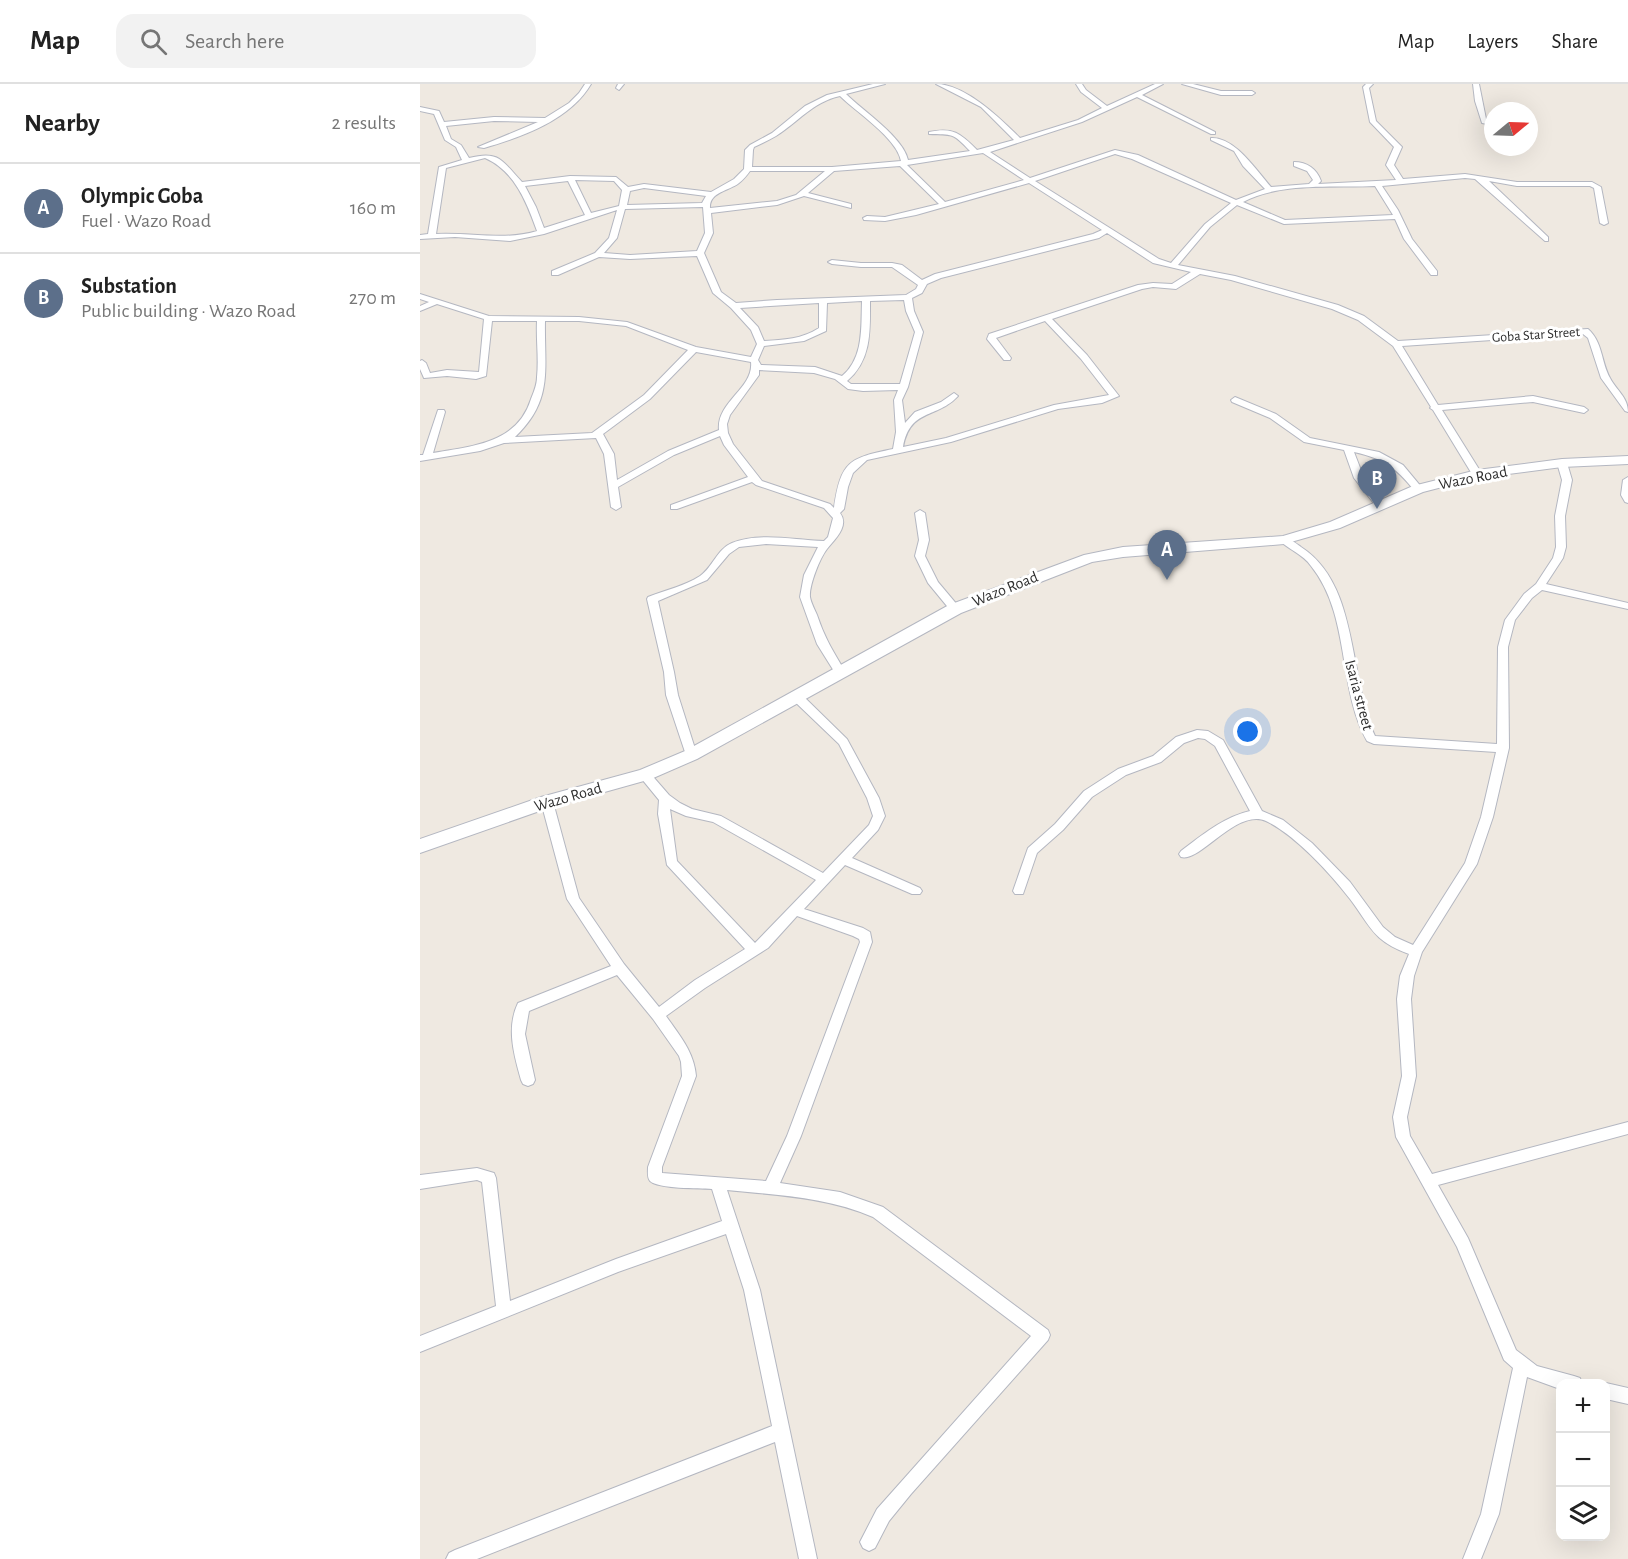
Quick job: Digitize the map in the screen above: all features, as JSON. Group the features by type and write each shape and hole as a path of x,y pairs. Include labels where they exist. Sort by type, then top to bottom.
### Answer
{"main road":[{"name":"Wazo Road","path":"420,846 547,802 645,775 691,755 955,609 1089,558 1123,552 1284,540 1335,525 1418,489 1477,474 1562,463 1628,460"}],"street":[{"path":"482,147 510,138 571,104 588,84"},
{"path":"626,189 644,186 712,194 736,181 748,169 749,150 752,146 774,134 807,107 829,96 882,84"},
{"path":"939,84 983,106 1017,140"},
{"path":"1079,84 1083,91 1107,109"},
{"path":"748,169 832,169 903,163 984,151 1080,121 1160,84"},
{"path":"1185,84 1221,93 1252,93"},
{"path":"1356,84 1368,86 1373,122 1398,147 1390,165 1401,182"},
{"path":"1476,84 1484,120"},
{"path":"841,93 889,136 901,150 905,158 903,163"},
{"path":"1137,95 1237,150 1246,164 1270,190"},
{"path":"420,109 437,111 448,140 460,147 466,160"},
{"path":"442,124 494,119 544,120"},
{"path":"926,124 960,135 974,151"},
{"path":"931,133 947,131"},
{"path":"984,151 1156,261 1173,267 1232,278 1335,307 1361,318 1396,344 1477,474"},
{"path":"867,218 885,219 944,205 1018,184 1115,152 1135,157 1284,222 1397,217"},
{"path":"432,236 443,168 484,156 493,158 520,184 541,232"},
{"path":"903,163 944,205"},
{"path":"1297,164 1309,168 1316,178 1317,181 1311,186"},
{"path":"420,237 508,239 541,232 588,214 624,207 707,208 777,203 804,194 832,169"},
{"path":"1173,267 1208,223 1236,202 1270,190 1464,176 1517,184 1592,184 1597,187 1604,223"},
{"path":"520,184 570,178 616,179 626,189"},
{"path":"570,178 588,214"},
{"path":"1479,178 1545,239"},
{"path":"1377,184 1408,239 1434,273"},
{"path":"555,273 598,255 615,236 624,207 626,189"},
{"path":"712,194 707,208 709,233 700,253 717,293 734,306 755,329 761,344 754,363 755,375 724,416 722,432 726,444 759,483 827,506 835,512 838,524 833,538 809,575 805,597 822,644 841,673"},
{"path":"804,194 848,206"},
{"path":"734,306 909,297 919,291 922,284 938,276 1096,236 1106,231"},
{"path":"598,255 630,257 700,253"},
{"path":"832,262 892,265 899,267 922,284"},
{"path":"1006,358 991,339 992,336 1141,286 1173,287 1197,272"},
{"path":"420,296 488,318 579,319 627,324 694,349 754,363 815,370 838,377 848,386 904,387"},
{"path":"897,452 901,432 897,406 919,332 910,311 909,297"},
{"path":"842,381 857,367 865,344 866,299"},
{"path":"761,344 785,343 808,338 818,333 823,329 823,300"},
{"path":"420,309 437,301"},
{"path":"422,363 427,376 447,373 476,376 483,374 488,318"},
{"path":"835,512 838,509 845,477 854,463 864,458 948,440 1057,407 1113,397 1113,392 1095,370 1047,318"},
{"path":"505,440 521,427 534,404 542,381 541,319"},
{"name":"Goba Star Street","path":"1396,344 1585,331 1592,337 1605,378 1628,409"},
{"path":"423,457 486,446 505,440 597,434 646,397 694,349"},
{"path":"901,432 918,414 944,404 954,396"},
{"path":"1434,408 1533,399 1584,410"},
{"path":"1235,400 1273,416 1307,440 1369,452 1400,467 1418,489"},
{"path":"423,457 441,412"},
{"path":"613,486 671,453 722,432"},
{"path":"597,434 601,437 609,454 616,507"},
{"path":"1348,449 1359,478 1379,504"},
{"path":"1556,1379 1538,1375 1521,1367 1510,1355 1463,1243 1403,1137 1400,1117 1409,1076 1404,999 1407,976 1416,951 1472,864 1487,817 1503,748 1503,646 1510,620 1528,596 1540,586 1558,558 1561,547 1560,516 1567,480 1562,463"},
{"path":"674,507 753,478"},
{"path":"1628,480 1626,495 1628,500"},
{"path":"920,513 924,540 922,559 933,583 955,609"},
{"name":"Isaria street","path":"1284,540 1316,564 1333,599 1341,619 1359,701 1371,738 1503,748"},
{"path":"691,755 672,695 652,599 703,578 711,571 723,552 736,544 749,541 827,544"},
{"path":"1540,586 1628,606"},
{"path":"658,1015 700,984 762,944 874,827 879,816 873,798 843,742 797,697"},
{"path":"1019,891 1032,852 1088,794 1122,772 1157,759 1180,740 1197,734 1208,735 1219,743 1258,814"},
{"path":"645,775 665,801 682,810 714,818 755,843 823,878"},
{"path":"665,801 664,814 671,862 754,950"},
{"path":"547,802 573,899 619,968 658,1015 688,1062 689,1076 654,1173 660,1179 834,1195 878,1212 1042,1335 905,1488 883,1515 869,1542"},
{"path":"1185,854 1222,828 1244,817 1258,814 1278,822 1304,843 1353,894 1382,934 1416,951"},
{"path":"842,859 916,891"},
{"path":"770,1188 794,1136 866,942 865,936 858,932 794,910"},
{"path":"528,1080 517,1034 523,1007 619,968"},
{"path":"1429,1181 1628,1128"},
{"path":"420,1182 477,1174 489,1178 504,1312"},
{"path":"717,1183 752,1290 808,1559"},
{"path":"420,1344 616,1266 731,1225"},
{"path":"1472,1559 1490,1514 1521,1367"},
{"path":"1610,1391 1628,1396"},
{"path":"455,1559 782,1431"}],"place":[{"name":"Substation","path":"1377,509"},
{"name":"Olympic Goba","path":"1167,580"}]}
